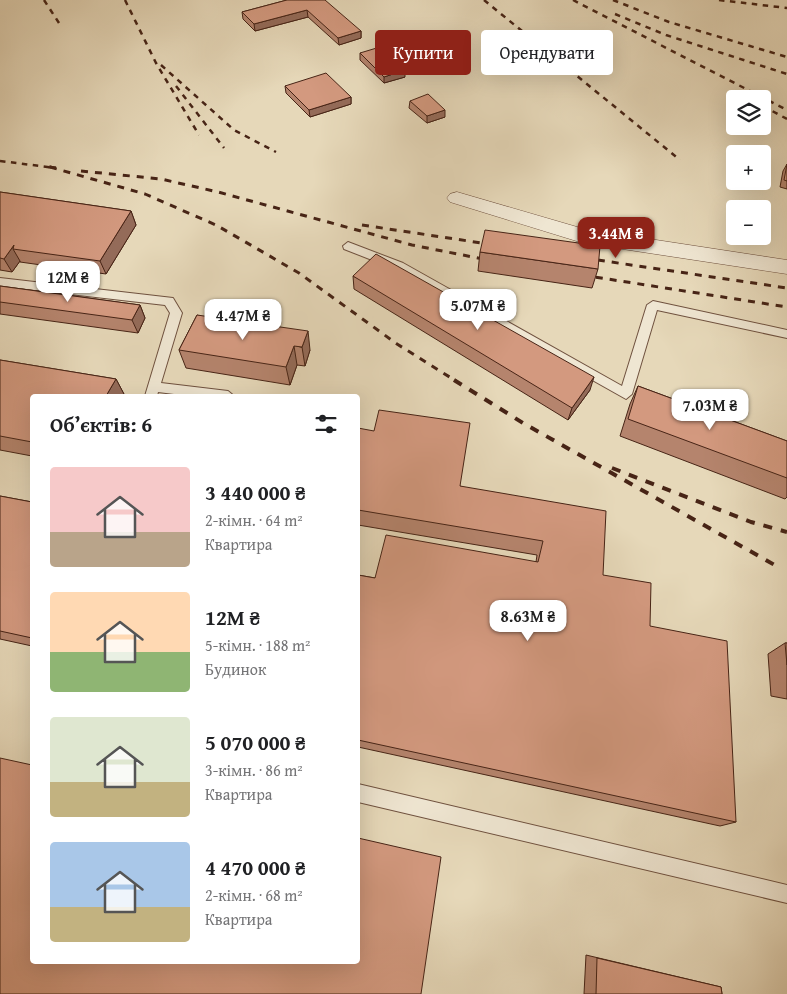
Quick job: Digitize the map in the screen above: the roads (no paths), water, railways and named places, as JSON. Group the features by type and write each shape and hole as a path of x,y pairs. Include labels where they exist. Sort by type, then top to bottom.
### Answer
{"street":[{"path":"457,198 583,236 787,267"}],"lane":[{"path":"348,246 399,266 641,402"},
{"path":"0,282 169,301 176,312 152,392 190,394"},
{"path":"626,394 653,305 787,334"},
{"path":"360,792 787,894"}],"railway":[{"path":"44,0 59,23"},
{"path":"125,0 156,63 199,135"},
{"path":"484,0 680,160"},
{"path":"573,0 787,110"},
{"path":"613,0 669,22 787,57"},
{"path":"719,0 787,8"},
{"path":"615,14 666,35 787,74"},
{"path":"161,65 234,130 276,152"},
{"path":"176,86 224,148"},
{"path":"771,110 787,119"},
{"path":"0,161 52,167"},
{"path":"52,167 145,194 216,225 299,273 397,344 456,381"},
{"path":"52,168 56,168 53,168"},
{"path":"81,171 161,179 218,192 412,245 493,261"},
{"path":"362,225 495,245"},
{"path":"584,258 787,288"},
{"path":"582,275 787,307"},
{"path":"454,380 523,423 780,568"},
{"path":"612,468 751,522 787,532"}]}
